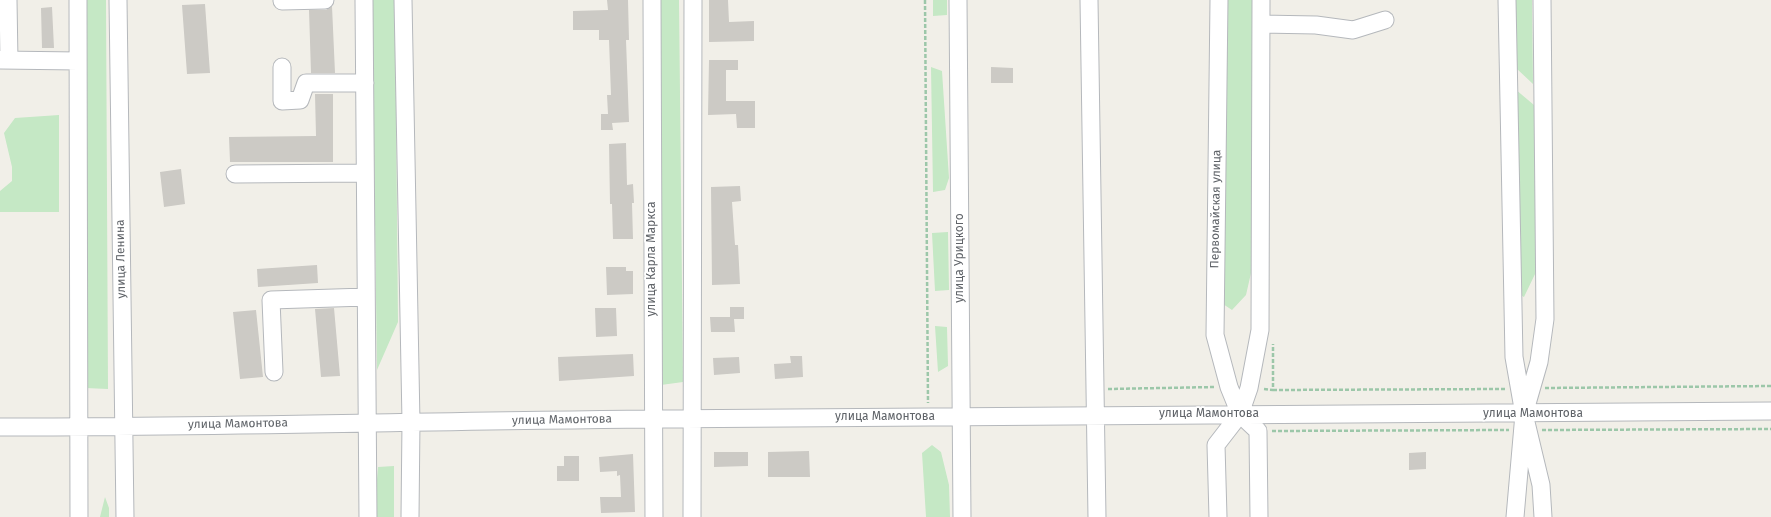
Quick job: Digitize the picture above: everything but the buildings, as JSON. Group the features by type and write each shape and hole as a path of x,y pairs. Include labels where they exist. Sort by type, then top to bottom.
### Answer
{"street":[{"path":"8,0 5,60 78,61"},
{"path":"78,0 79,517"},
{"name":"улица Ленина","path":"118,0 125,517"},
{"path":"282,1 325,0"},
{"path":"364,0 368,517"},
{"path":"403,0 411,422 410,517"},
{"name":"улица Карла Маркса","path":"652,0 654,517"},
{"path":"692,517 693,0"},
{"name":"улица Урицкого","path":"958,0 962,517"},
{"path":"1089,0 1097,517"},
{"name":"Первомайская улица","path":"1219,0 1214,335 1229,387 1240,414 1258,431"},
{"path":"1218,517 1216,445 1240,414 1249,388 1260,330 1261,0"},
{"path":"1507,0 1514,357 1524,425 1541,485 1543,517"},
{"path":"1515,517 1524,425 1539,362 1545,319 1542,0"},
{"path":"1261,24 1316,25 1353,30 1385,20"},
{"path":"282,67 282,101 300,100 306,83 365,83"},
{"path":"235,174 365,174"},
{"path":"274,372 271,300 366,297"},
{"name":"улица Мамонтова","path":"0,426 78,427 367,422 1240,414 1524,425 1771,411"},
{"path":"1258,431 1259,517"}],"path":[{"path":"925,0 928,417"},
{"path":"1258,431 1524,425 1771,429"}],"green space":[{"path":"84,0 106,0 108,389 85,388"},
{"path":"372,0 395,0 398,322 377,370"},
{"path":"659,0 679,0 683,382 661,385"},
{"path":"933,0 947,0 947,15 933,16"},
{"path":"1219,0 1253,0 1251,273 1246,295 1232,310 1220,302"},
{"path":"1515,0 1532,0 1533,84 1516,68"},
{"path":"931,67 942,71 949,178 945,190 933,192"},
{"path":"1515,89 1534,105 1536,272 1524,297 1515,292"},
{"path":"59,115 59,212 0,212 0,191 12,181 12,167 4,133 15,118"},
{"path":"948,232 949,290 935,291 932,233"},
{"path":"935,326 947,327 948,366 938,372"},
{"path":"932,445 941,452 949,485 950,517 926,517 922,453"},
{"path":"394,466 394,517 374,517 378,467"},
{"path":"105,497 109,508 109,517 100,517"}]}
